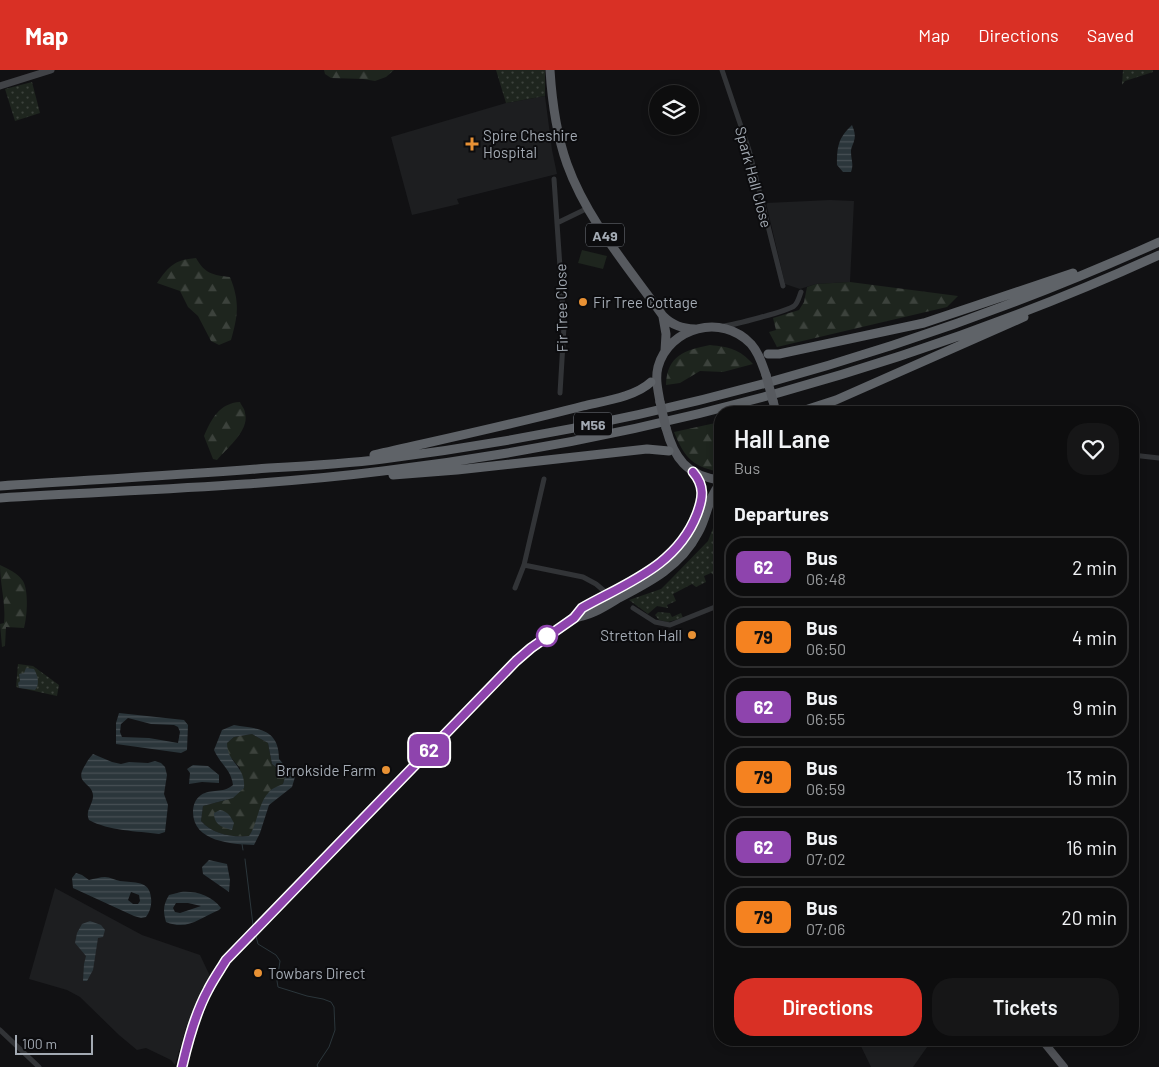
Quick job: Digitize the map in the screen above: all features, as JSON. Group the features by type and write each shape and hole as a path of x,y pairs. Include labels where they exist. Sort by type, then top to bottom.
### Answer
{"highway":[{"name":"A49","path":"550,70 552,99 561,145 576,185 588,208 601,230 668,322 679,327 695,329"},
{"name":"M56","path":"0,486 330,465 456,449 534,436 621,418 720,395 816,369 905,341 1008,304 1159,242"},
{"name":"M56","path":"724,406 823,379 906,353 972,330 1159,255"},
{"name":"M56","path":"753,347 768,354 779,354 917,324 960,312 1061,276 1103,266"},
{"name":"M56","path":"818,406 836,400 1044,308 1072,291"},
{"name":"A49","path":"663,316 666,334 665,351"},
{"path":"714,479 693,472 672,454 660,402 657,374 665,351 678,338 695,329 718,327 732,331 744,338 753,347 762,361 774,406"},
{"name":"M56","path":"330,465 491,430 637,391 651,382 657,374"},
{"name":"M56","path":"0,498 331,477 449,462 566,442 714,408"},
{"name":"M56","path":"331,477 422,474 647,449 672,454"},
{"path":"182,1067 191,1030 207,991 226,960 503,673 531,648 574,618 582,608 659,565 683,542 692,527 702,498 701,485 693,472"},
{"path":"574,618 587,616 672,567 698,533 714,493"}],"main road":[{"path":"0,86 51,70"},
{"path":"1047,1046 1064,1067"}],"street":[{"name":"Spark Hall Close","path":"722,70 748,150 783,286"},
{"name":"Fir Tree Close","path":"554,179 564,326 560,393"},
{"path":"557,223 588,208"},
{"path":"718,327 791,308 798,300 801,292"},
{"path":"744,338 743,328 747,321"},
{"path":"1139,456 1159,458"},
{"path":"515,588 524,565 544,479"},
{"path":"524,565 583,577 596,584 607,594 618,599"},
{"path":"633,608 655,622 670,625 714,607"},
{"path":"0,1030 38,1067"}],"shaded area":[{"name":"Spire Cheshire Hospital","path":"545,96 557,174 457,199 459,204 412,215 391,137 506,103"},
{"path":"852,125 855,137 851,150 852,169 851,172 843,172 837,165 838,148 844,134"},
{"path":"830,200 854,201 850,282 816,284 800,289 785,284 766,203"},
{"path":"26,668 34,669 37,674 38,683 35,690 19,688 19,674 24,673"},
{"path":"119,713 184,720 188,725 187,750 181,753 116,744 116,723","holes":["128,718 151,724 174,725 178,727 180,732 178,743 149,738 122,737 120,732 121,724"]},
{"path":"234,725 266,732 275,741 279,759 295,777 292,787 269,805 254,845 235,844 215,839 199,830 195,822 193,807 199,797 205,793 229,788 233,785 228,771 214,750 222,730","holes":["252,734 268,743 272,764 285,777 283,784 272,789 265,797 249,836 223,834 211,829 201,821 203,806 233,798 244,788 242,774 230,755 227,743 234,737"]},
{"path":"93,754 121,764 155,761 165,767 167,775 164,794 168,805 165,832 159,834 123,830 97,824 89,820 89,808 93,797 91,789 81,777 87,762"},
{"path":"193,765 208,766 219,775 219,783 202,782 189,784 190,773 187,769"},
{"path":"220,810 227,813 234,823 232,830 222,826 215,820 214,813"},
{"path":"209,860 227,864 230,880 229,892 203,874 202,867"},
{"path":"76,873 89,880 109,877 144,885 150,892 150,911 146,917 134,916 73,888 72,878","holes":["131,892 139,895 140,901 138,904 133,904 128,900"]},
{"path":"55,888 142,935 200,955 210,976 186,1028 175,1065 171,1060 146,1048 137,1050 80,997 67,990 29,979"},
{"path":"181,892 198,893 213,900 221,908 187,924 181,925 166,922 164,908 169,895","holes":["176,903 201,906 180,913 175,912 173,908"]},
{"path":"90,921 101,925 105,930 103,937 98,938 93,970 87,981 83,981 86,956 75,943 77,933 82,924"},
{"path":"861,1046 928,1046 913,1067 871,1067"}],"green space":[{"path":"324,70 394,70 386,77 375,81 331,78 325,74"},
{"path":"496,70 545,70 545,96 506,103"},
{"path":"1123,70 1153,70 1153,72 1125,81 1122,85"},
{"path":"32,82 40,113 15,121 5,89"},
{"path":"582,250 607,256 603,269 578,263"},
{"path":"196,258 206,271 230,277 237,301 231,340 219,345 211,341 198,316 188,307 180,291 157,283 165,272 177,262"},
{"path":"850,282 958,296 947,307 777,347 769,332 776,330 773,318 799,310 804,302 807,287 816,284"},
{"path":"710,345 734,350 753,364 723,372 700,371 680,383 666,385 667,375 674,360 685,352"},
{"path":"240,402 245,412 244,426 237,438 217,460 213,459 204,436 213,418 221,409 226,405"},
{"path":"714,423 714,470 694,463 681,447 674,432"},
{"path":"714,526 714,575 711,573 704,576 706,582 696,587 692,584 673,594 676,601 667,605 668,608 657,606 648,614 629,600 661,589 708,541"},
{"path":"0,565 21,578 25,585 27,597 24,628 6,627 5,646 2,647 0,624 4,623 4,601"},
{"path":"658,612 670,613 672,617 681,613 683,618 668,622 659,620 655,615"},
{"path":"18,664 33,666 59,685 57,696 16,687"},
{"path":"252,734 268,743 272,764 285,777 283,784 270,791 255,827 249,836 223,834 211,829 201,821 203,806 233,798 240,768 227,753 227,743 234,737"}],"waterway":[{"path":"242,844 243,850"},
{"path":"245,859 253,925"},
{"path":"256,936 258,944 276,955 280,961 278,987 323,999 331,1002 334,1007 335,1030 329,1047 317,1065 318,1067"}],"bus line":[{"name":"62","path":"182,1067 196,1017 207,991 226,960 516,661 531,648 574,618 582,608 648,572 678,548 692,527 702,498 701,485 693,472"}],"place":[{"name":"Spire Cheshire Hospital","path":"472,144"},
{"name":"Fir Tree Cottage","path":"583,302"},
{"name":"Stretton Hall","path":"692,635"},
{"name":"Brrokside Farm","path":"386,770"},
{"name":"Towbars Direct","path":"258,973"}]}
